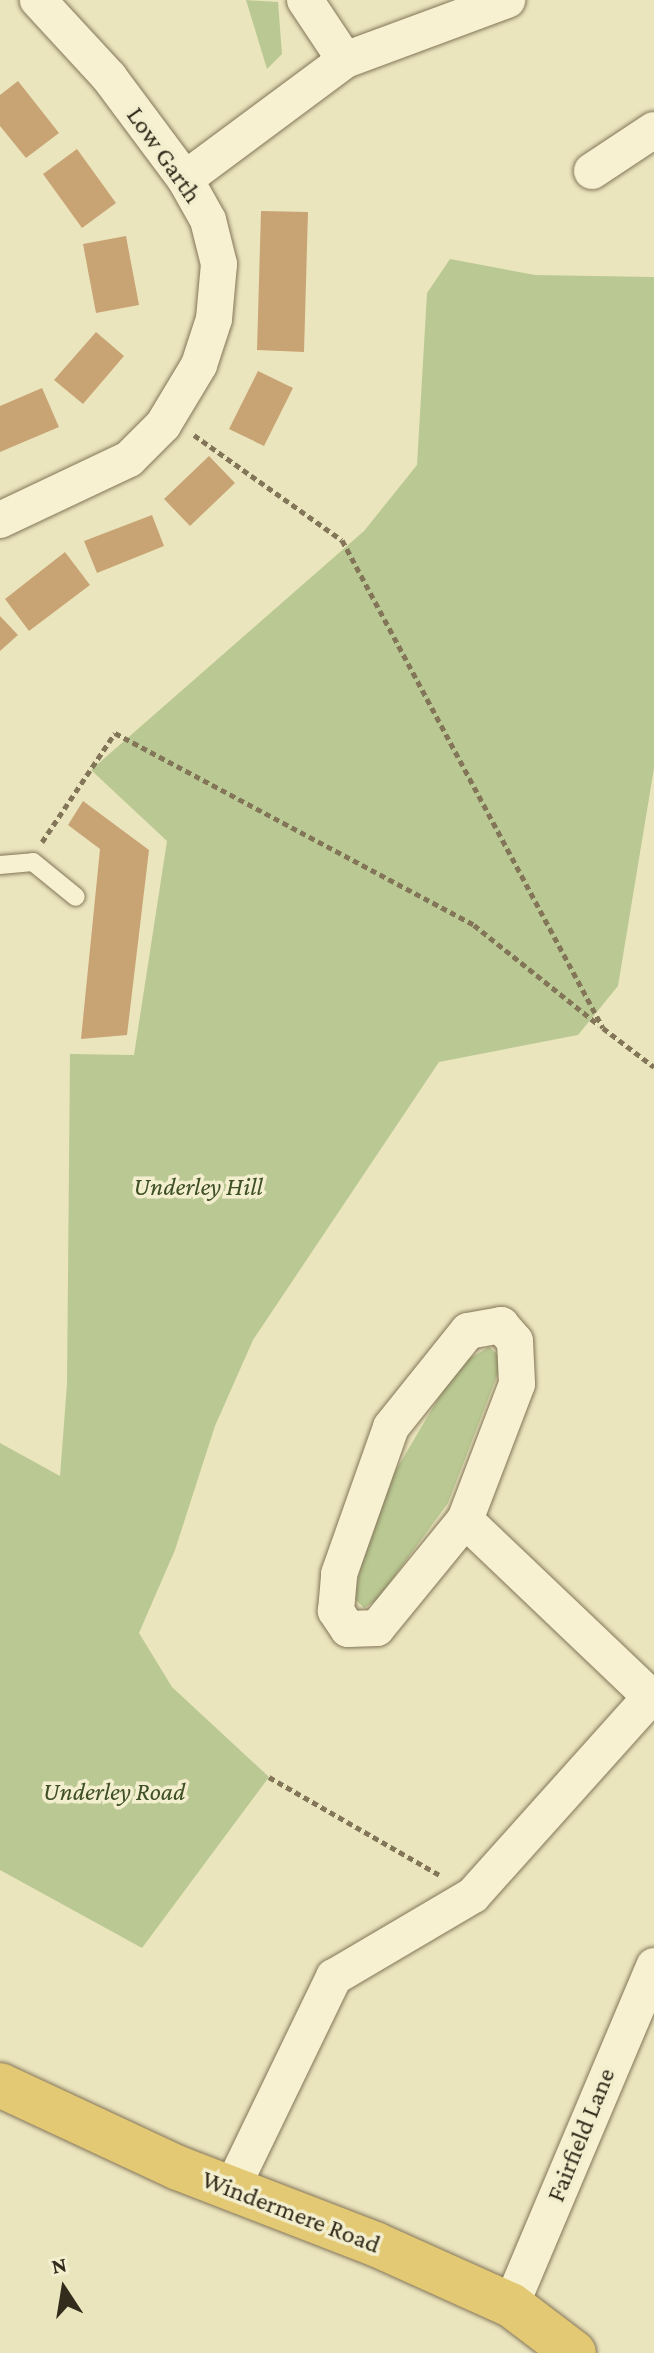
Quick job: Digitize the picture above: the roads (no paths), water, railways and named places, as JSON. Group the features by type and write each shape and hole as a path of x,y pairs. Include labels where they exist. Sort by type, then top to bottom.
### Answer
{"highway":[{"name":"Windermere Road","path":"0,2085 231,2190 375,2244 511,2305 574,2353"}],"street":[{"name":"Low Garth","path":"0,520 129,459 163,425 199,365 214,319 219,264 208,220 185,179 109,77 38,0"},
{"path":"305,0 345,60"},
{"path":"185,179 345,60 507,0"},
{"path":"592,171 654,130"},
{"path":"501,1325 515,1341 517,1384 465,1520 377,1628 348,1629 336,1611 339,1574 391,1427 468,1331 501,1325"},
{"path":"231,2190 334,1977 473,1895 652,1695 465,1520"},
{"name":"Fairfield Lane","path":"511,2305 654,1966"}],"lane":[{"path":"0,865 33,862 76,897"}],"park label":[{"name":"Underley Hill","path":"198,1187"},
{"name":"Underley Road","path":"114,1792"}]}
